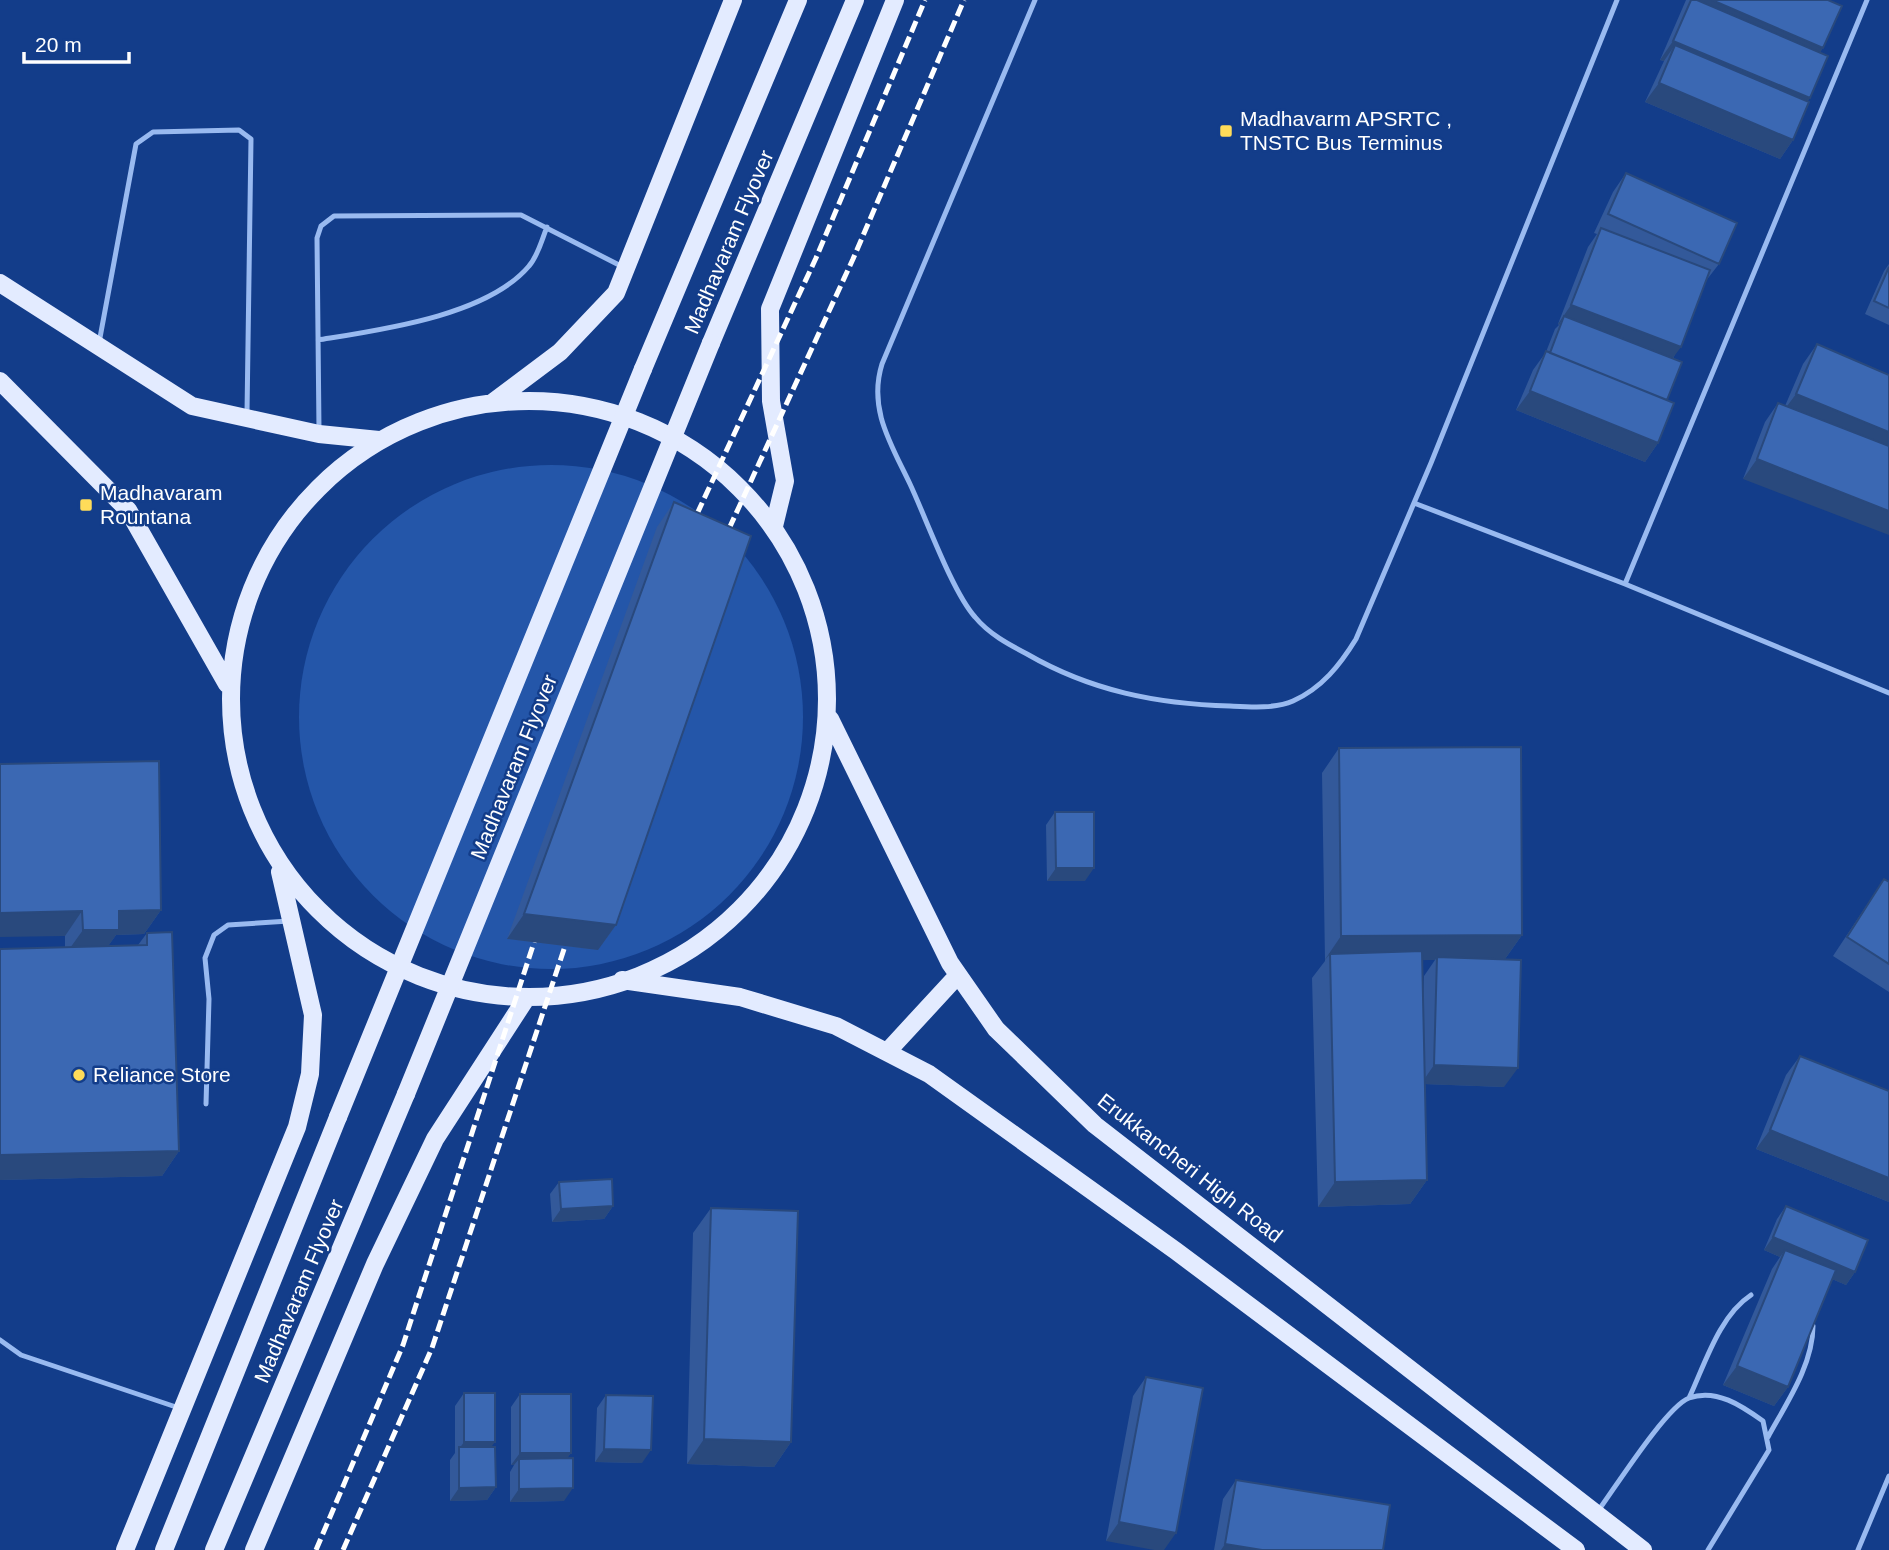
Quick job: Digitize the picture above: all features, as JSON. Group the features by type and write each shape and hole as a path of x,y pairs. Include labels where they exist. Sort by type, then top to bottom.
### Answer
{"main road":[{"path":"492,403 560,352 616,293 733,0"},
{"name":"Madhavaram Flyover","path":"164,1550 643,369 798,0"},
{"name":"Madhavaram Flyover","path":"214,1550 401,1107 711,343 855,0"},
{"path":"774,526 785,481 771,401 770,309 895,0"},
{"path":"0,283 192,406 319,434 379,440"},
{"path":"0,381 128,510 227,684"},
{"path":"125,1550 297,1127 310,1074 313,1015 279,869 239,782 227,684 249,588 288,524 302,503 379,440 433,415 492,403 573,403 650,426 719,468 774,526 818,618 830,719 811,806 767,885 701,946 621,979 525,1000 431,984 346,939 279,869"},
{"name":"Erukkancheri High Road","path":"830,719 958,975 996,1029 1096,1125 1643,1550"},
{"path":"887,1052 958,975"},
{"path":"621,979 740,997 835,1026 929,1074 1177,1251 1570,1548"},
{"path":"254,1550 375,1264 435,1139 525,1000"}],"lane":[{"path":"1035,0 876,383 879,418 974,617 1000,639 1046,665 1127,696 1181,705 1252,707 1291,702 1317,688 1341,664 1374,600 1617,0"},
{"path":"1625,584 1867,0"},
{"path":"99,346 136,144 153,132 239,130 251,139 247,418"},
{"path":"319,434 317,238 321,226 334,216 521,215 626,269"},
{"path":"318,340 425,322 478,299 518,278 532,263 547,227"},
{"path":"1414,503 1625,584 1889,693"},
{"path":"206,1104 209,999 205,958 214,935 228,925 292,920"},
{"path":"1689,1398 1720,1333 1735,1310 1751,1295"},
{"path":"1768,1437 1798,1381 1813,1326"},
{"path":"0,1340 21,1354 182,1409"},
{"path":"1597,1514 1671,1410 1689,1398 1717,1396 1741,1405 1763,1421 1769,1450 1708,1550"},
{"path":"1858,1550 1889,1476"}],"shaded area":[{"path":"551,465 600,470 647,484 691,507 729,539 761,577 784,621 798,668 803,717 798,766 784,813 761,857 729,895 691,927 647,950 600,964 551,969 502,964 455,950 411,927 373,895 341,857 318,813 304,766 299,717 304,668 318,621 341,577 373,539 411,507 455,484 502,470"}],"building":[{"path":"1691,0 1697,0 1828,56 1810,98 1673,41"},
{"path":"1712,0 1828,0 1842,6 1823,48"},
{"path":"1675,45 1809,102 1793,140 1659,83"},
{"path":"1626,173 1737,223 1719,264 1608,214"},
{"path":"1601,228 1710,270 1681,347 1571,305"},
{"path":"1889,267 1889,308 1874,301"},
{"path":"1564,316 1682,362 1667,400 1550,353"},
{"path":"1817,344 1889,375 1889,432 1796,394"},
{"path":"1546,351 1674,403 1658,443 1530,391"},
{"path":"1778,403 1889,446 1889,511 1757,459"},
{"path":"674,502 751,536 616,925 524,914"},
{"path":"1521,747 1522,935 1341,936 1339,748"},
{"path":"159,761 161,910 119,911 119,930 83,930 82,911 0,913 0,764"},
{"path":"1055,812 1094,812 1094,868 1056,868"},
{"path":"1884,879 1889,882 1889,964 1847,937"},
{"name":"Reliance Store","path":"172,932 179,1151 0,1155 0,949 147,945 147,933"},
{"path":"1422,951 1427,1180 1335,1182 1330,954"},
{"path":"1437,957 1521,960 1518,1068 1434,1065"},
{"path":"1800,1056 1889,1091 1889,1178 1770,1130"},
{"path":"612,1179 613,1206 561,1209 559,1182"},
{"path":"1786,1206 1868,1240 1855,1272 1773,1237"},
{"path":"711,1208 798,1211 791,1442 704,1439"},
{"path":"1785,1250 1836,1270 1788,1387 1737,1366"},
{"path":"1146,1377 1203,1388 1176,1533 1119,1522"},
{"path":"464,1393 495,1393 495,1442 464,1442"},
{"path":"520,1394 571,1394 571,1453 520,1453"},
{"path":"606,1395 653,1396 651,1450 604,1449"},
{"path":"459,1447 495,1447 496,1487 459,1488"},
{"path":"573,1458 573,1488 519,1489 519,1459"},
{"path":"1236,1480 1390,1505 1383,1550 1262,1550 1225,1544"}],"railway":[{"path":"690,529 816,258 925,0"},
{"path":"722,544 853,259 964,0"},
{"path":"316,1550 403,1345 540,924"},
{"path":"343,1550 432,1348 571,928"}],"place":[{"name":"Madhavarm APSRTC , TNSTC Bus Terminus","path":"1226,131"},
{"name":"Madhavaram Rountana","path":"86,505"},
{"name":"Reliance Store","path":"79,1075"}]}
